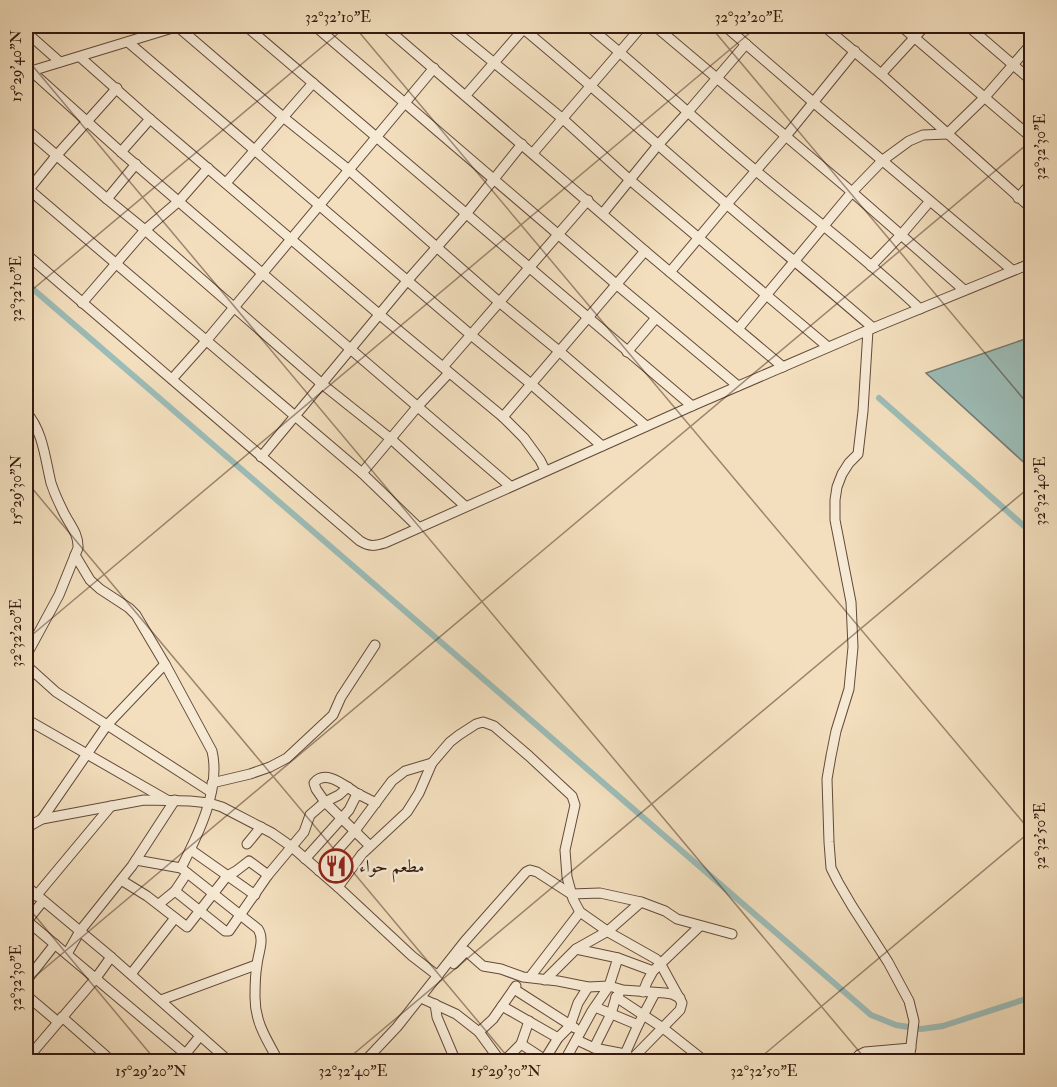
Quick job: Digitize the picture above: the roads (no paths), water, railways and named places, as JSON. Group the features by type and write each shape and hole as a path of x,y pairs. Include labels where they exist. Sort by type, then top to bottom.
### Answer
{"street":[{"path":"28,72 178,26 646,426"},
{"path":"246,26 692,406"},
{"path":"315,26 738,386"},
{"path":"384,26 783,367"},
{"path":"449,26 563,119 630,180 828,347"},
{"path":"466,95 523,26 726,204 794,260 870,329"},
{"path":"588,26 687,113 920,309"},
{"path":"532,153 642,26"},
{"path":"655,26 718,77 964,290"},
{"path":"725,26 1012,270"},
{"path":"824,26 882,74 1032,209"},
{"path":"901,26 1032,138"},
{"path":"882,74 925,26"},
{"path":"968,26 1032,81"},
{"path":"26,32 60,62"},
{"path":"128,42 602,446"},
{"path":"738,329 852,192 883,160 909,141 922,135 947,134 985,98 1032,43"},
{"path":"603,213 658,145 746,44"},
{"path":"670,272 855,51"},
{"path":"80,57 380,315 503,417 524,438 545,470"},
{"path":"172,379 434,68"},
{"path":"28,72 510,486"},
{"path":"226,183 313,83"},
{"path":"117,88 27,190 362,473 418,527"},
{"path":"122,152 150,119"},
{"path":"26,129 322,384 391,439 465,506"},
{"path":"261,456 466,214 522,144"},
{"path":"106,199 136,164"},
{"path":"82,303 145,230 178,201 208,168"},
{"path":"1018,198 1032,182"},
{"path":"362,473 418,406 471,335 588,200"},
{"path":"871,266 930,201"},
{"path":"503,417 645,250"},
{"path":"26,254 368,546 385,543 545,470 828,347 1032,263"},
{"path":"627,352 656,318"},
{"path":"853,1062 865,1052 912,1057 914,1021 909,1000 902,986 834,875 831,868 829,842 827,779 836,731 849,689 853,647 851,602 835,520 835,500 842,474 858,454 870,329"},
{"path":"26,412 39,431 52,486 78,541 78,548 59,595 26,656"},
{"path":"75,555 90,580 136,615 212,751 214,762 209,803 175,891 159,904"},
{"path":"26,665 56,692 212,787 256,772 287,758 333,715 341,697 375,645"},
{"path":"42,819 107,725 165,664"},
{"path":"26,719 171,800"},
{"path":"338,887 370,846 407,812 419,793 432,763 450,742 476,724 483,722 494,726 572,796 575,805 565,850 571,894 580,912 656,959 680,998 682,1003 680,1010 631,1059"},
{"path":"319,871 354,832 385,789 400,774 432,763"},
{"path":"370,846 325,802 314,783 318,779 330,778 376,803"},
{"path":"175,891 229,931 268,875 306,830 309,815 348,787"},
{"path":"305,859 349,810 359,794"},
{"path":"26,828 42,819 144,800 209,803 222,807 261,826 292,847 412,956 438,976"},
{"path":"67,954 80,932 136,860 171,800"},
{"path":"111,806 40,898 26,920 96,978 182,1058 195,1062"},
{"path":"248,844 261,826"},
{"path":"191,850 255,895"},
{"path":"136,860 184,871 258,929 262,941 256,965 256,1013 261,1029 279,1062"},
{"path":"121,880 159,904 189,927 227,876 249,861 268,875"},
{"path":"364,1062 397,1027 465,941 530,870 537,872 571,894 600,893 641,902 665,911 677,919 732,934"},
{"path":"26,886 131,974 230,1062"},
{"path":"545,980 576,949 608,931 641,902"},
{"path":"479,1032 580,912"},
{"path":"131,974 175,918"},
{"path":"643,992 653,971 700,926"},
{"path":"26,981 55,944"},
{"path":"576,949 618,958 653,971"},
{"path":"438,976 449,971 466,951 483,966 527,977 588,987 609,986 620,993 641,1020"},
{"path":"27,1060 111,957"},
{"path":"564,1062 609,986 618,958"},
{"path":"161,1000 256,965"},
{"path":"521,1044 544,1061 558,1038 570,1026 578,1003 588,987"},
{"path":"514,989 570,1026 594,1048 631,1059"},
{"path":"620,993 672,994 680,998"},
{"path":"594,1048 620,993"},
{"path":"631,1059 641,1020 655,993"},
{"path":"26,995 113,1062"},
{"path":"421,998 456,1014 479,1032 502,1062 521,1044 529,1021"},
{"path":"435,1004 437,1017 456,1062"},
{"path":"502,1006 558,1038"},
{"path":"595,1007 611,1014 641,1020 663,1028 706,1062"},
{"path":"182,1058 200,1036"}],"water":[{"path":"1032,337 1031,469 926,373"}],"waterway":[{"path":"26,283 871,1015 896,1025 921,1029 943,1026 1032,997"},
{"path":"879,398 1032,533"}],"place":[{"name":"مطعم حواء","path":"336,866"}]}
